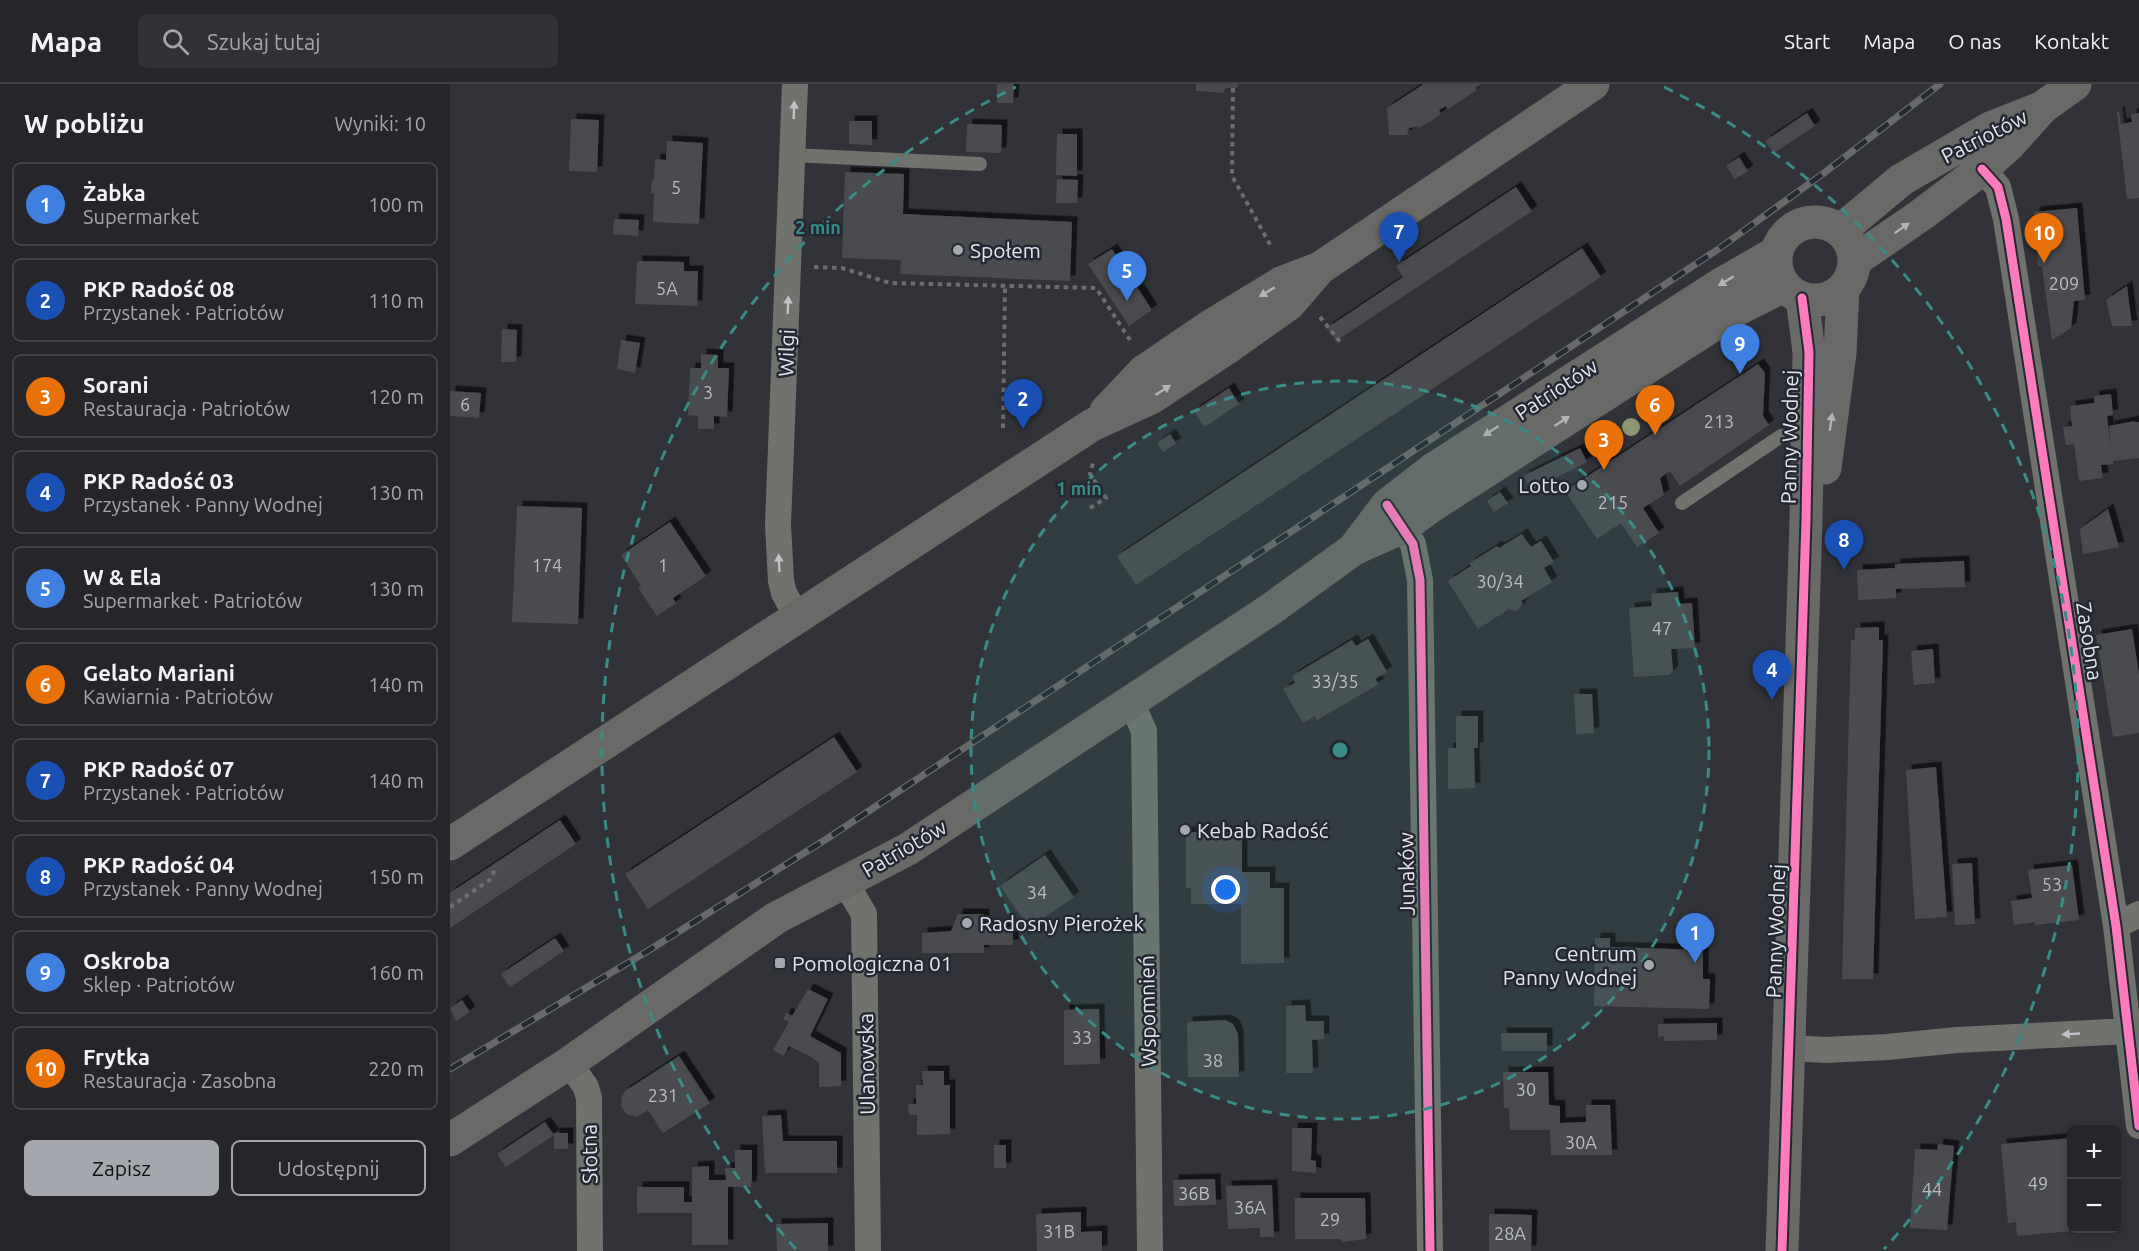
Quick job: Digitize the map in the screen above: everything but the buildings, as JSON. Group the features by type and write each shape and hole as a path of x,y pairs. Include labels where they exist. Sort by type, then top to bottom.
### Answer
{"main road":[{"path":"450,844 1092,425 1143,372 1212,325 1281,283 1320,268 1593,84"},
{"name":"Patriotów","path":"1848,275 2010,146 2043,107 2075,84"},
{"name":"Patriotów","path":"1840,231 1901,180 1990,128 2043,107"},
{"path":"1817,222 1840,231 1853,252 1848,275 1833,296 1820,300 1793,292 1777,273 1779,244 1789,232 1802,225 1817,222"},
{"name":"Patriotów","path":"450,1140 569,1063 776,918 908,849 1271,609 1354,549 1395,516 1439,465 1723,283 1777,252"},
{"name":"Panny Wodnej","path":"1803,612 1840,353 1848,275"},
{"name":"Patriotów","path":"1395,516 1430,507 1738,309 1793,292"},
{"name":"Panny Wodnej","path":"1782,1251 1803,612 1809,352 1793,292"}],"street":[{"name":"Wilgi","path":"795,84 778,525 779,568 784,593 797,617"},
{"name":"Zasobna","path":"1982,169 1998,187 2006,219 2116,926 2138,1116"},
{"name":"Junaków","path":"1395,516 1413,544 1420,580 1430,1251"},
{"name":"Wspomnień","path":"1131,702 1144,730 1150,1251"},
{"name":"Ulanowska","path":"844,882 864,914 868,1251"},
{"path":"2116,926 2139,914"},
{"path":"1788,1048 1826,1050 1887,1047 1957,1040 2129,1031"},
{"name":"Słotna","path":"569,1063 586,1087 589,1098 590,1251"}],"lane":[{"path":"792,155 980,164"},
{"path":"1682,503 1781,436 1807,436"}],"path":[{"path":"1233,88 1232,176 1272,248"},
{"path":"789,266 842,268 890,283 1096,288 1133,343"},
{"path":"1003,428 1005,286"},
{"path":"1317,314 1340,342"},
{"path":"450,907 491,879 496,866"}],"railway":[{"path":"450,1069 651,949 828,838 1717,250 1824,173 1940,84"}],"cycle path":[{"path":"1982,169 1998,187 2006,219 2116,926 2139,1126"},
{"path":"1782,1251 1806,521 1809,352 1802,298"},
{"path":"1387,505 1413,544 1420,580 1430,1251"}],"place":[{"name":"Społem","path":"958,250"},
{"name":"PKP Radość 07","path":"1399,262"},
{"name":"Frytka","path":"2044,263"},
{"name":"W & Ela","path":"1127,301"},
{"name":"Oskroba","path":"1740,374"},
{"name":"PKP Radość 08","path":"1023,429"},
{"name":"Gelato Mariani","path":"1655,435"},
{"name":"Sorani","path":"1604,470"},
{"name":"Lotto","path":"1582,485"},
{"name":"PKP Radość 04","path":"1844,570"},
{"name":"PKP Radość 03","path":"1772,700"},
{"name":"Kebab Radość","path":"1185,830"},
{"name":"Radosny Pierożek","path":"967,923"},
{"name":"Pomologiczna 01","path":"780,963"},
{"name":"Żabka","path":"1695,963"},
{"name":"Centrum Panny Wodnej","path":"1649,965"}]}
